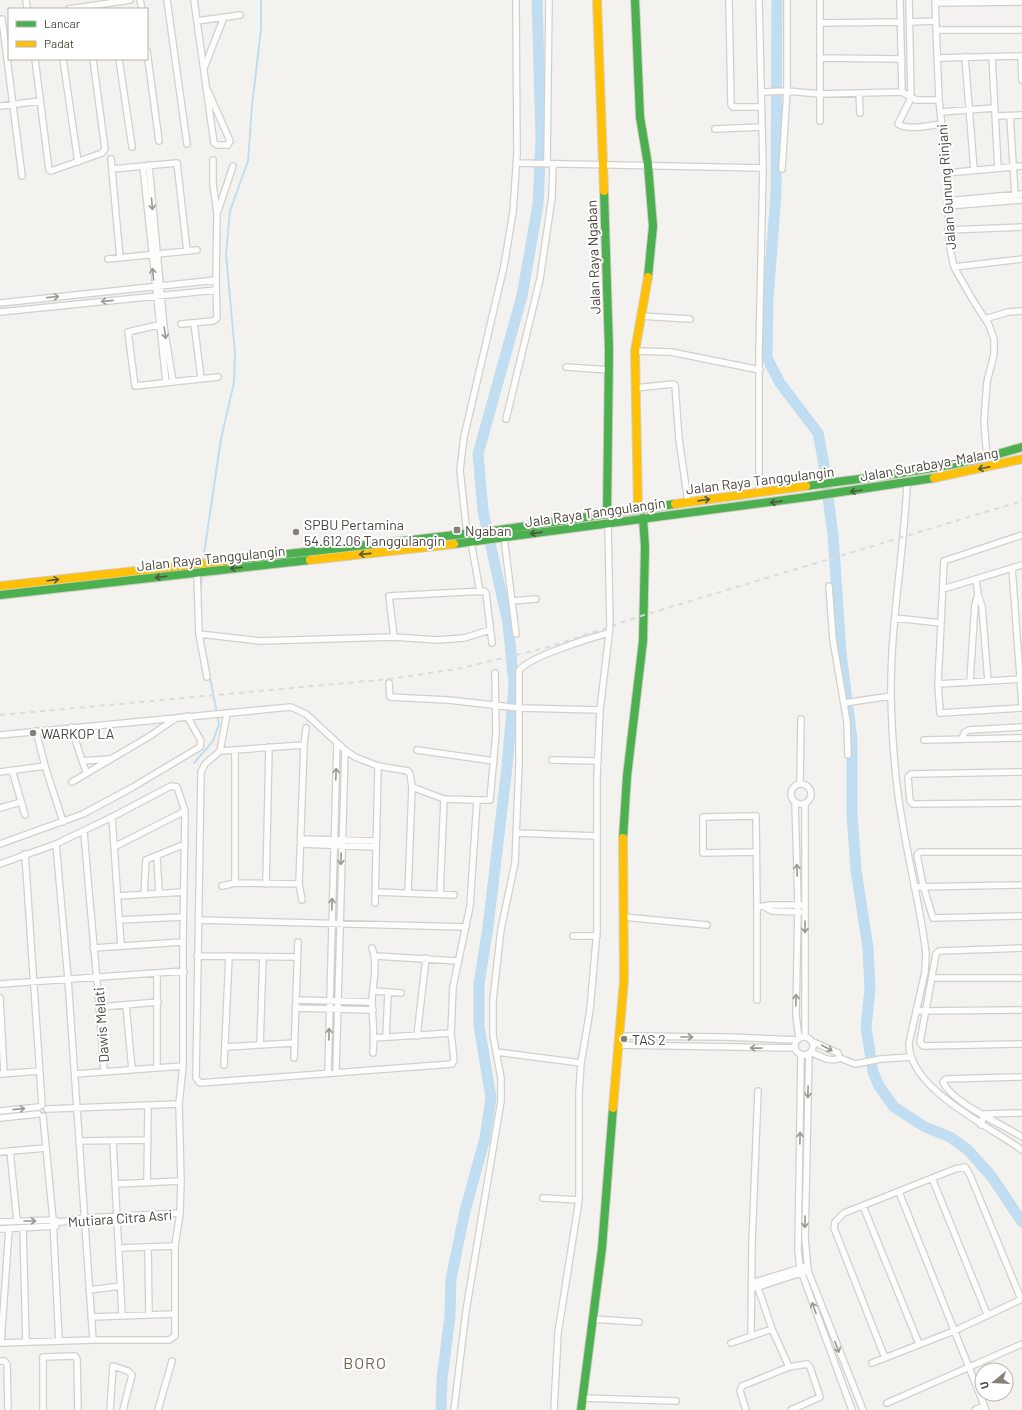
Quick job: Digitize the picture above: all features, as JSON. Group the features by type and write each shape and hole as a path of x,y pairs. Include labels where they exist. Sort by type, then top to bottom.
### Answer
{"main road":[{"name":"Jalan Raya Ngaban","path":"597,0 609,370 607,514"},
{"path":"635,0 640,117 648,165 652,206 652,241 649,271 635,351 638,509"},
{"name":"Jalan Raya Tanggulangin","path":"500,535 638,509 928,470 987,458 1022,447"},
{"name":"Jalan Surabaya-Malang","path":"814,496 907,483 1022,459"},
{"path":"734,496 736,507"},
{"name":"Jala Raya Tanggulangin","path":"500,535 608,523 814,496"},
{"path":"581,1410 606,1207 624,980 623,834 626,776 644,634 645,547 643,518"},
{"path":"470,538 500,535"},
{"name":"Jalan Raya Tanggulangin","path":"0,586 211,561 470,538"},
{"name":"Jalan Raya Tanggulangin","path":"0,595 211,571 470,538"},
{"path":"28,583 26,588 29,592"},
{"path":"11,585 13,589 12,594"}],"street":[{"path":"86,0 86,7 130,0"},
{"path":"168,0 187,144"},
{"path":"194,0 208,91 214,143 217,145 228,145 230,141 208,91"},
{"path":"480,592 460,470 464,437 504,266 513,212 516,163 516,0"},
{"path":"506,419 540,279 552,197 548,164 549,0"},
{"path":"729,0 731,105 733,108 761,107"},
{"path":"759,0 763,91 761,107 764,168 758,351 760,370 759,493"},
{"path":"782,168 787,91 787,0"},
{"path":"820,0 820,122"},
{"path":"900,0 902,92"},
{"path":"909,0 911,98 898,122 900,126 916,127 942,124"},
{"path":"112,2 113,8"},
{"path":"935,2 1022,2"},
{"name":"Jalan Gunung Rinjani","path":"935,2 938,30 939,100 946,173 950,248 954,267 985,319 992,334 994,346 986,382 984,422 987,458"},
{"path":"197,21 240,15"},
{"path":"204,68 224,17"},
{"path":"1,19 22,176"},
{"path":"910,22 936,21"},
{"path":"820,23 900,22"},
{"path":"938,30 1022,30"},
{"path":"938,58 1022,56 1022,80"},
{"path":"965,57 974,170"},
{"path":"992,57 998,168"},
{"path":"820,58 902,59"},
{"path":"148,59 158,141"},
{"path":"35,60 49,170 51,171 102,154 106,149 93,60"},
{"path":"62,60 78,162"},
{"path":"120,60 132,147"},
{"path":"763,91 779,90 820,94 902,92 911,98 939,100"},
{"path":"859,93 860,113"},
{"path":"0,106 40,101"},
{"path":"941,112 994,108"},
{"path":"995,116 1022,115"},
{"path":"1010,116 1012,167 1015,195"},
{"path":"715,129 762,127"},
{"path":"111,159 120,258"},
{"path":"181,324 213,321 217,318 217,213 213,184 213,160"},
{"path":"112,169 175,162 178,164 187,251"},
{"path":"516,163 764,168"},
{"path":"146,165 158,295 173,382"},
{"path":"217,213 232,166"},
{"path":"946,173 1022,166"},
{"path":"947,203 1022,194"},
{"path":"947,203 1022,200"},
{"path":"948,230 1022,226"},
{"path":"108,259 197,250"},
{"path":"954,267 1022,260"},
{"path":"0,303 216,280"},
{"path":"0,312 216,290"},
{"path":"158,295 158,324 166,382"},
{"path":"33,300 34,308"},
{"path":"985,319 1008,312 1022,311"},
{"path":"640,316 690,319"},
{"path":"194,323 201,378"},
{"path":"158,324 131,331 128,334 135,386 218,377"},
{"path":"635,351 671,352 760,370"},
{"path":"566,368 609,370"},
{"path":"635,388 675,385 679,439 688,502"},
{"path":"907,483 905,533 895,618 891,696 894,758 899,788 901,818 926,962 909,1043 912,1057 921,1072 939,1093 981,1124 1022,1150"},
{"path":"554,1410 558,1333 579,1200 579,1093 581,1063 590,1010 597,936 597,836 600,710 609,633 608,523"},
{"path":"500,535 512,601 516,634"},
{"path":"1022,535 945,560 938,684 938,711 942,714 1022,708"},
{"path":"943,589 1022,565"},
{"path":"1012,568 1022,704"},
{"path":"198,572 202,634 207,677"},
{"path":"976,579 978,595 982,606 988,680"},
{"path":"829,586 833,640 845,703 848,755"},
{"path":"394,637 389,596 480,592 486,593 492,643"},
{"path":"970,681 975,604 978,595"},
{"path":"512,601 536,599"},
{"path":"895,618 941,623"},
{"path":"202,634 260,641 394,637 437,640 464,638 490,630"},
{"path":"454,1410 466,1311 499,1121 501,1089 493,1035 493,1000 501,929 513,870 517,833 517,707 520,671 523,665 580,641 609,633"},
{"path":"412,787 444,799 490,800 498,706 495,673"},
{"path":"938,684 1021,679"},
{"path":"389,683 390,697 448,700 498,706 600,710"},
{"path":"845,703 891,696"},
{"path":"0,735 291,707 306,714 337,743 355,757 378,766 408,771 410,774 412,787 408,893"},
{"path":"220,751 224,713"},
{"path":"0,844 83,814 133,787 200,747 201,741 187,716"},
{"path":"72,782 86,772 150,736 176,718"},
{"path":"800,784 801,719"},
{"path":"71,727 86,772"},
{"path":"302,900 299,884 304,745 306,728"},
{"path":"962,738 967,731 1022,728"},
{"path":"36,731 45,766 63,822"},
{"path":"924,740 962,738 1022,738"},
{"path":"328,1073 337,743"},
{"path":"304,745 220,751 205,764 202,772 197,956 196,1078 197,1081 200,1082 448,1065 454,1060 451,1033 453,987 470,906 477,800"},
{"path":"266,884 270,747"},
{"path":"235,750 235,883"},
{"path":"336,1072 345,750"},
{"path":"416,750 494,760"},
{"path":"83,761 112,758"},
{"path":"552,760 598,761"},
{"path":"0,772 45,766"},
{"path":"375,903 378,766"},
{"path":"12,770 26,815"},
{"path":"1022,772 911,774 908,777 910,801 912,804 1022,802"},
{"path":"795,802 804,804 809,801 811,792 805,785 800,784 795,786 791,794 795,802 798,905 796,1015 800,1038"},
{"path":"0,864 56,844 171,786 177,788 185,811 185,844 183,917 183,1066 179,1104 181,1181 180,1213 175,1246 176,1334 171,1340 93,1340 1,1343 9,1229"},
{"path":"899,788 909,788"},
{"path":"440,894 444,799"},
{"path":"0,808 21,802"},
{"path":"795,1048 800,1038 805,912 804,804"},
{"path":"114,848 185,811"},
{"path":"756,852 703,852 703,816 756,816 757,1000"},
{"path":"112,817 121,946"},
{"name":"Dawis Melati","path":"84,830 93,948 100,1007 104,1072"},
{"path":"517,833 597,836"},
{"path":"301,842 376,844"},
{"path":"56,844 68,979 93,1340"},
{"path":"144,894 145,862 185,844"},
{"path":"796,849 805,849"},
{"path":"1022,852 920,852 917,855 923,886 933,918 1022,916"},
{"path":"25,854 34,982 40,1115 46,1148 54,1227 59,1341"},
{"path":"157,857 159,894"},
{"path":"222,886 235,883 299,884"},
{"path":"914,887 1022,885"},
{"path":"118,896 184,892"},
{"path":"375,892 454,895"},
{"path":"757,907 805,904"},
{"path":"765,907 772,911 805,912"},
{"path":"119,920 183,917"},
{"path":"624,917 707,925"},
{"path":"198,920 332,925 466,926"},
{"path":"573,936 597,936"},
{"path":"93,948 183,942"},
{"path":"294,1058 298,942"},
{"path":"372,948 375,956 372,1002 374,1038 373,1053"},
{"path":"1022,948 940,950 936,954 933,978 920,1042 923,1046 1022,1044"},
{"path":"197,956 297,957"},
{"path":"224,1065 229,956"},
{"path":"375,956 458,961"},
{"path":"260,1045 263,957"},
{"path":"417,1036 426,958"},
{"path":"0,984 184,971"},
{"path":"156,973 158,1002 157,1068"},
{"path":"933,978 1022,978"},
{"path":"373,991 401,993"},
{"path":"386,1037 388,993"},
{"path":"0,998 2,1074 39,1071"},
{"path":"296,1000 372,1002"},
{"path":"100,1007 158,1002"},
{"path":"126,1005 132,1070"},
{"path":"296,1008 373,1010"},
{"path":"916,1011 1022,1010"},
{"path":"374,1038 451,1033"},
{"path":"619,1040 726,1037 800,1038 811,1041 838,1053 840,1058 859,1064 881,1059 912,1057"},
{"path":"726,1037 727,1047"},
{"path":"619,1040 727,1047 795,1048 801,1054 798,1250 801,1271 852,1410"},
{"path":"811,1041 813,1045 810,1053 805,1238 807,1269 863,1410"},
{"path":"225,1047 295,1043"},
{"path":"496,1052 581,1063"},
{"path":"801,1054 810,1053 835,1061 840,1058"},
{"path":"74,1074 183,1066"},
{"path":"1022,1077 946,1079 943,1082 948,1090 965,1104 1022,1137"},
{"path":"751,1336 754,1285 752,1243 758,1091"},
{"path":"0,1111 40,1106 48,1109 77,1109 179,1104"},
{"path":"147,1182 148,1106"},
{"path":"0,1118 46,1114 48,1109"},
{"path":"984,1114 1022,1113"},
{"path":"981,1124 984,1114"},
{"path":"79,1141 148,1140"},
{"path":"113,1141 122,1315"},
{"path":"0,1152 46,1148"},
{"path":"10,1151 17,1221"},
{"path":"799,1154 807,1154"},
{"path":"872,1363 885,1358 919,1344 954,1331 987,1314 1022,1299 966,1167 959,1168 932,1178 841,1214 835,1222 834,1228 885,1358"},
{"path":"932,1178 987,1314"},
{"path":"115,1184 181,1181"},
{"path":"899,1192 985,1408 975,1410"},
{"path":"543,1198 579,1200"},
{"path":"863,1206 919,1344"},
{"name":"Mutiara Citra Asri","path":"0,1222 53,1220 60,1222 84,1218 180,1213"},
{"name":"Mutiara Citra Asri","path":"0,1229 54,1227 60,1222"},
{"path":"23,1228 26,1342"},
{"path":"119,1248 175,1246"},
{"path":"148,1247 149,1314"},
{"path":"754,1285 807,1269"},
{"path":"754,1285 789,1367"},
{"path":"89,1290 121,1286"},
{"path":"91,1317 175,1314"},
{"path":"592,1319 639,1322"},
{"path":"731,1343 772,1329"},
{"path":"887,1403 1022,1344"},
{"path":"43,1410 43,1357 75,1356 77,1359 78,1410"},
{"path":"0,1361 4,1361 8,1364 8,1410"},
{"path":"158,1410 172,1361"},
{"path":"746,1410 740,1391 741,1387 789,1367 803,1363 808,1365 821,1396 818,1399 791,1410"},
{"path":"110,1410 113,1366 128,1371 132,1375 123,1410"},
{"path":"840,1378 848,1374"},
{"path":"582,1398 676,1401"}],"waterway":[{"path":"203,560 221,439 234,382 235,353 226,254 230,211 248,161 252,106 261,29 261,0"},
{"path":"441,1410 442,1379 450,1316 451,1279 465,1211 485,1138 491,1098 479,1026 479,984 488,927 507,767 514,685 508,623 483,511 478,454 522,296 538,205 541,138 537,0"},
{"path":"777,0 776,193 768,299 767,358 780,383 818,433 823,459 833,535 841,653 852,740 852,815 856,870 868,948 870,989 866,1027 873,1072 879,1086 894,1107 925,1127 950,1137 968,1150 992,1177 1022,1222"},
{"path":"200,598 202,575"},
{"path":"194,763 213,741 219,724 205,652"}],"railway":[{"path":"0,715 389,679 457,669 549,647 644,615 1022,501"}],"traffic: fast":[{"path":"635,0 640,117 648,165 653,226 648,277"},
{"path":"604,191 609,350 607,514"},
{"path":"806,486 942,466 996,455 1022,447"},
{"path":"454,544 814,496 934,478"},
{"path":"234,560 499,530 675,504"},
{"path":"623,838 627,776 643,641 645,547 643,518"},
{"path":"0,595 310,560"},
{"path":"581,1410 602,1248 613,1108"}],"traffic: slow":[{"path":"597,0 604,191"},
{"path":"638,509 635,351 648,277"},
{"path":"934,478 1022,459"},
{"path":"675,504 806,486"},
{"path":"310,560 454,544"},
{"path":"0,586 234,560"},
{"path":"613,1108 624,980 623,838"}],"place":[{"name":"Ngaban","path":"457,530"},
{"name":"SPBU Pertamina 54.612.06 Tanggulangin","path":"296,532"},
{"name":"WARKOP LA","path":"33,733"},
{"name":"TAS 2","path":"624,1039"}],"district":[{"name":"BORO","path":"365,1362"}]}
